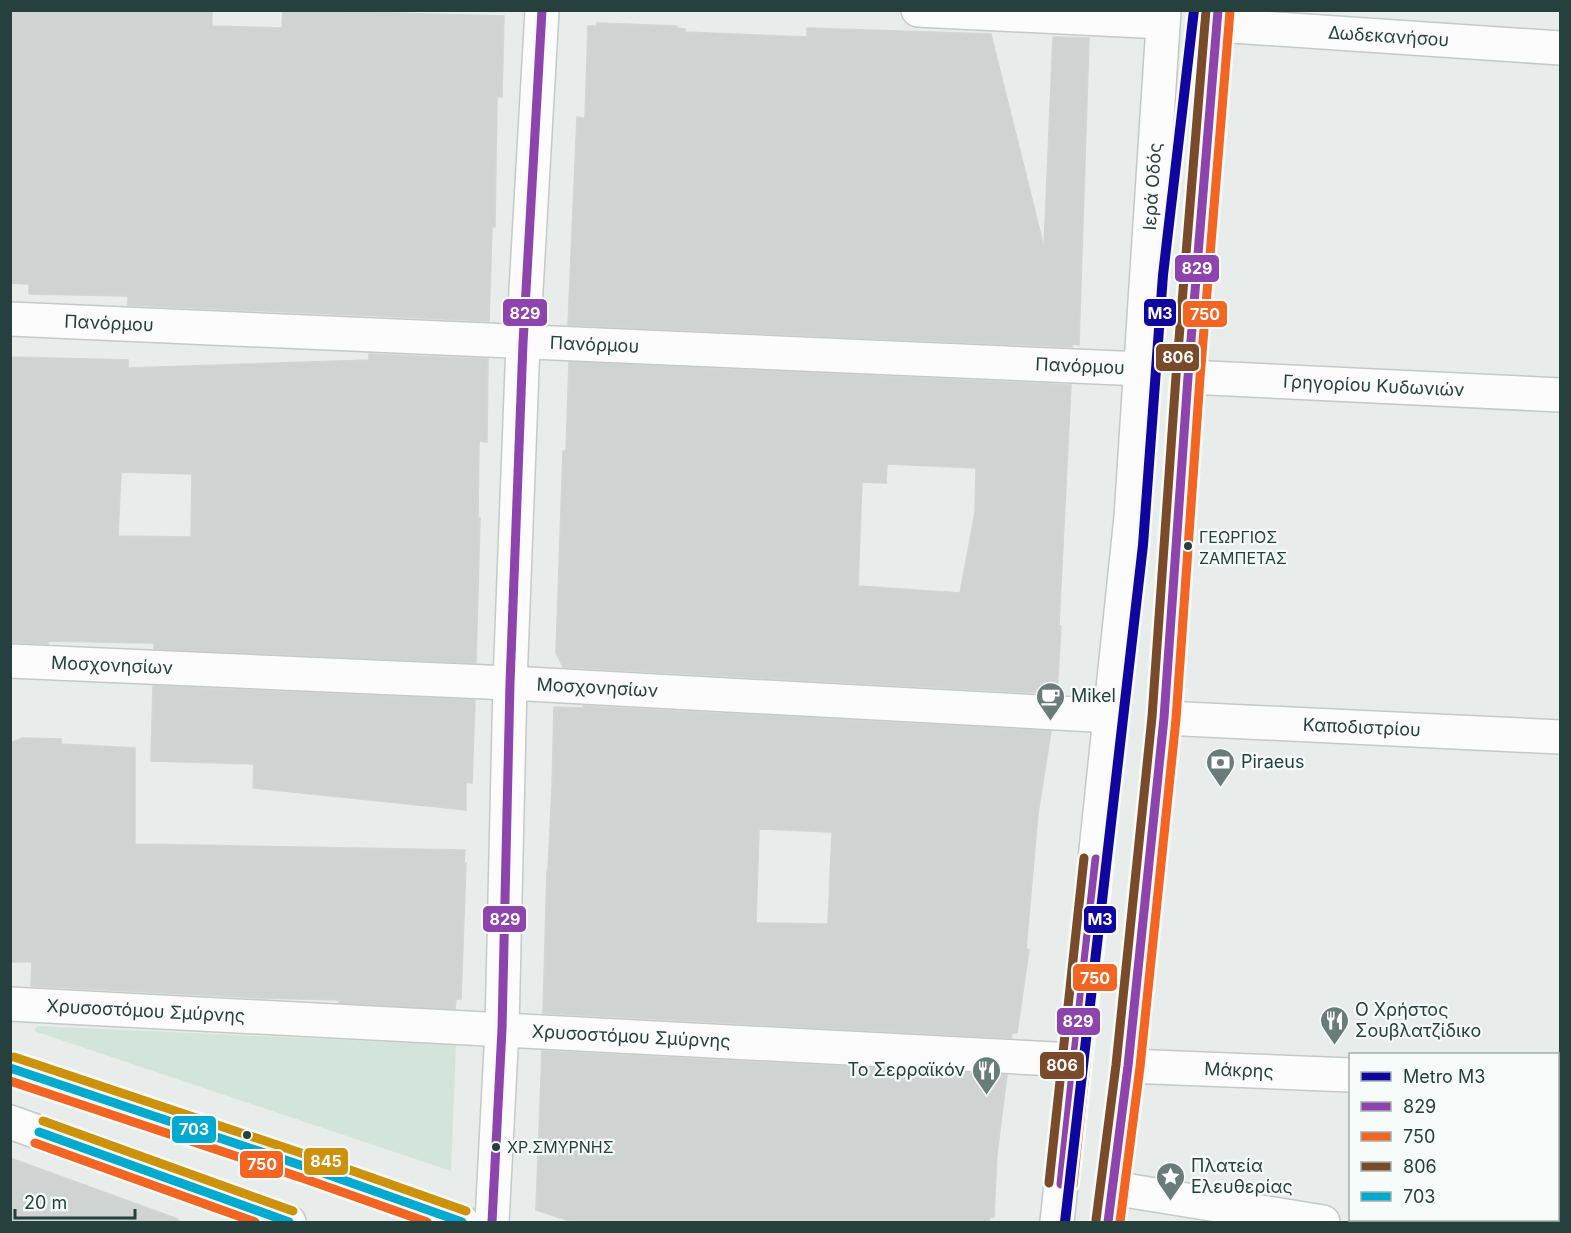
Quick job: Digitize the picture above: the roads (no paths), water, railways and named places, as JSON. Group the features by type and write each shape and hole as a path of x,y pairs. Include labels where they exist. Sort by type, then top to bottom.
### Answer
{"street":[{"path":"492,1222 502,1029 510,683 523,343 542,10"},
{"path":"918,10 1164,16"},
{"name":"Ιερά Οδός","path":"1057,1222 1112,716 1131,517 1164,16"},
{"path":"1108,1222 1128,1066 1164,718 1188,377 1217,18"},
{"name":"Δωδεκανήσου","path":"1217,18 1560,48"},
{"name":"Πανόρμου","path":"10,319 1142,369"},
{"name":"Γρηγορίου Κυδωνιών","path":"1188,377 1560,395"},
{"name":"Μοσχονησίων","path":"10,661 510,683 1112,716"},
{"name":"Καποδιστρίου","path":"1164,718 1560,737"},
{"name":"Χρυσοστόμου Σμύρνης","path":"10,1005 1074,1060"},
{"name":"Μάκρης","path":"1128,1066 1349,1075"},
{"path":"10,1068 462,1222"},
{"path":"10,1122 289,1222"},
{"path":"1112,1188 1323,1222"}],"metro line":[{"name":"Μ3","path":"1065,1222 1143,545 1163,275 1194,10"}],"place":[{"name":"ΓΕΩΡΓΙΟΣ ΖΑΜΠΕΤΑΣ","path":"1188,546"},
{"name":"Mikel","path":"1050,722"},
{"name":"Piraeus","path":"1220,788"},
{"name":"Ο Χρήστος Σουβλατζίδικο","path":"1334,1046"},
{"name":"Το Σερραϊκόν","path":"986,1096"},
{"name":"ΧΡ.ΣΜΥΡΝΗΣ","path":"496,1147"},
{"name":"Πλατεία Ελευθερίας","path":"1170,1202"}]}
